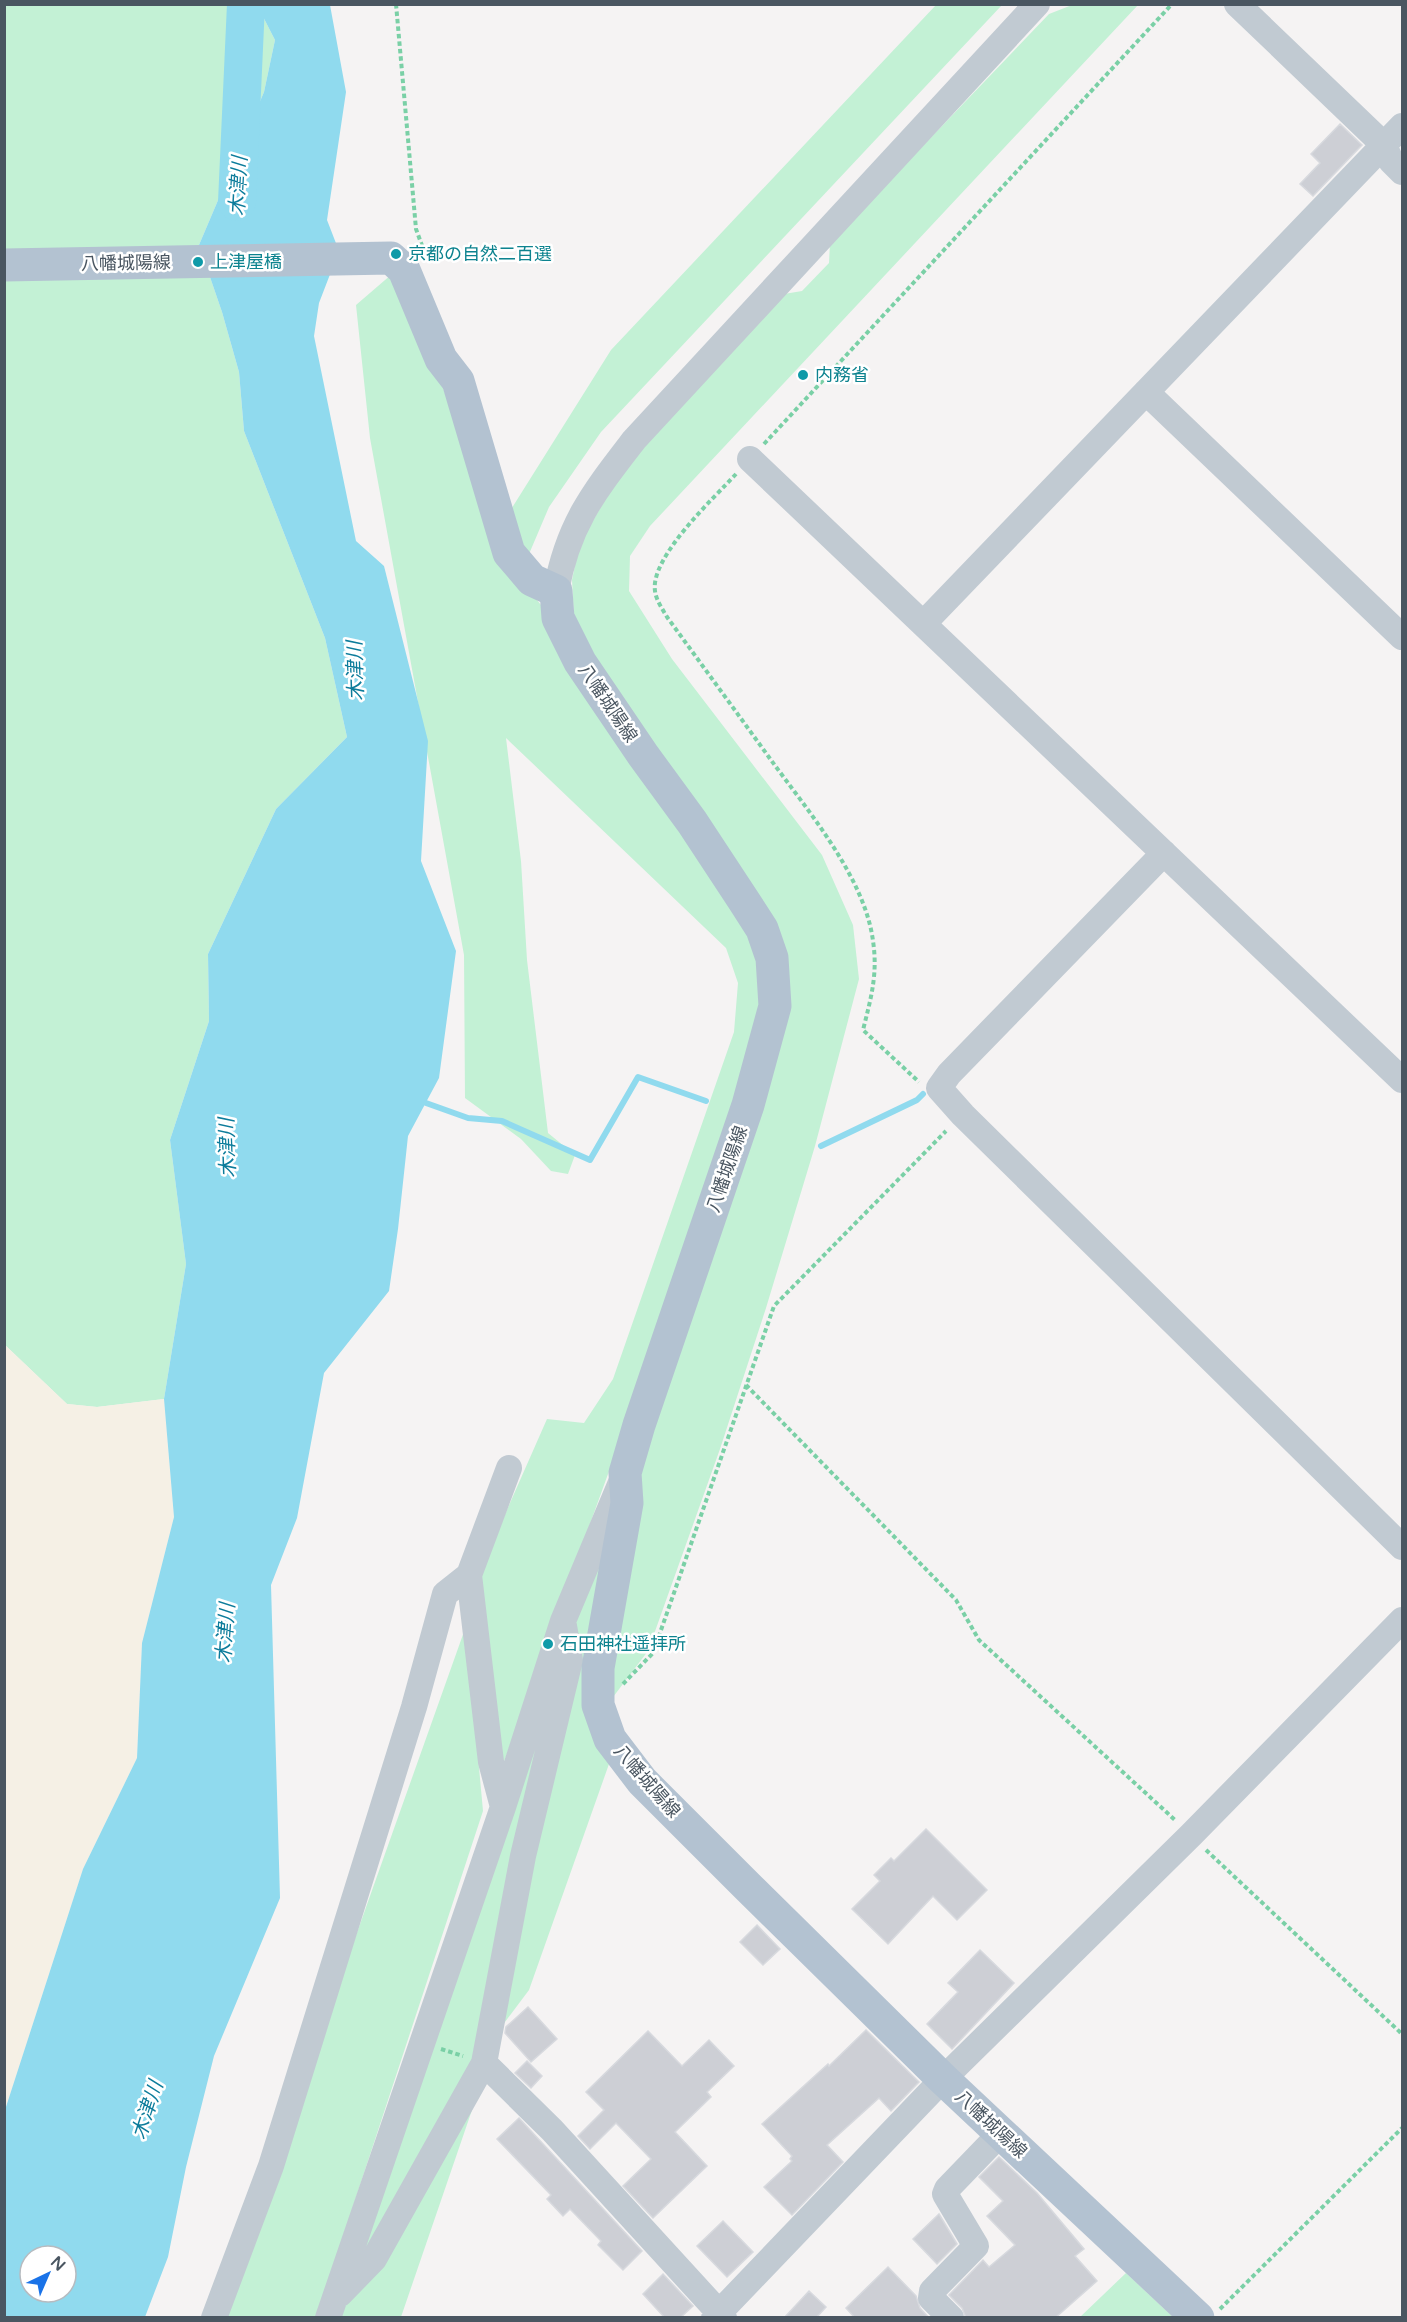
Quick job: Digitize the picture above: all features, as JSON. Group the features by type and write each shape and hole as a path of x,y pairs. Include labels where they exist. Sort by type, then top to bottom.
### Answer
{"main road":[{"name":"八幡城陽線","path":"4,265 391,258 404,270 441,359 458,381 509,553 532,580 556,591 558,618 580,662 692,822 744,901 762,929 772,958 775,1006 748,1105 639,1425 625,1473 627,1503 598,1668 598,1705 610,1739 642,1781 943,2079 1001,2133 1209,2314"}],"street":[{"path":"556,591 562,560 573,530 595,491 634,440 1037,4"},
{"path":"1237,4 1384,145 1391,161 1402,172"},
{"path":"923,624 1402,126"},
{"path":"1146,392 1402,637"},
{"path":"750,459 1402,1080"},
{"path":"1164,853 949,1074 939,1089 1402,1547"},
{"path":"503,1807 491,1762 469,1575 509,1468"},
{"path":"331,2309 503,1807 563,1621 625,1473"},
{"path":"214,2318 271,2166 414,1707 445,1594 469,1575"},
{"path":"484,2063 552,2130 719,2316 943,2079 1191,1835 1402,1620"},
{"path":"331,2309 374,2259 484,2063 523,1856 570,1660 563,1621"},
{"path":"951,2318 932,2298 932,2291 976,2246 945,2194 947,2189 1001,2133"}],"path":[{"path":"396,4 416,229 424,252"},
{"path":"603,1718 624,1683 653,1653 774,1306 946,1131"},
{"path":"747,1385 956,1600 979,1640 1191,1835 1402,2034"},
{"path":"421,2043 484,2063"},
{"path":"1209,2314 1402,2128"}],"green space":[{"path":"4,5 257,5 275,40 264,92 199,245 222,312 239,372 244,431 325,638 347,737 276,809 208,954 209,1021 170,1140 186,1264 164,1399 97,1407 67,1404 5,1345"},
{"path":"936,5 1002,5 601,432 549,507 529,554 520,549 510,511 611,350"},
{"path":"1072,5 1138,5 650,526 630,556 629,591 672,659 822,855 853,925 859,979 815,1146 720,1449 648,1651 607,1705 647,1425 775,944 625,713 574,618 572,580 579,545 610,491 644,446 784,294 802,291 829,263 830,243 1049,14"},
{"path":"392,274 434,364 509,565 541,605 746,918 764,995 737,1102 625,1427 500,1773 480,1571 547,1419 584,1423 613,1379 734,1032 738,983 726,948 506,738 521,861 527,960 548,1133 575,1155 568,1174 551,1171 521,1139 465,1098 464,955 370,438 356,305"},
{"path":"614,1520 593,1725 609,1764 529,1990 475,2062 353,2273 557,1671"},
{"path":"466,1626 483,1811 319,2310 316,2317 220,2318"},
{"path":"483,2078 401,2317 336,2318"},
{"path":"1126,2273 1173,2317 1079,2318"}],"sand":[{"path":"5,1345 67,1404 97,1407 164,1399 174,1517 142,1643 137,1758 83,1869 5,2110"}],"water":[{"path":"257,5 330,5 346,92 327,220 339,251 319,303 314,336 356,541 384,566 428,741 421,861 456,951 439,1078 408,1136 389,1291 324,1373 297,1518 271,1585 280,1898 214,2056 186,2167 168,2257 145,2317 5,2318 5,2110 83,1869 137,1758 142,1643 174,1517 164,1399 186,1264 170,1140 209,1021 208,954 276,809 347,737 325,638 244,431 239,372 222,312 199,245 264,92 275,40"}],"building":[{"path":"1340,124 1362,145 1313,196 1300,184 1320,163 1311,154"},
{"path":"926,1829 987,1890 957,1920 933,1896 888,1944 852,1909 880,1881 874,1875 891,1858 894,1861"},
{"path":"757,1925 780,1949 763,1965 740,1942"},
{"path":"980,1950 1014,1983 952,2049 927,2024 958,1992 948,1983"},
{"path":"528,2007 557,2039 531,2062 505,2033 506,2027"},
{"path":"866,2030 919,2082 891,2111 879,2098 827,2145 843,2162 792,2215 764,2187 792,2161 790,2159 792,2156 762,2124 828,2064 829,2066"},
{"path":"648,2031 682,2066 709,2040 734,2066 707,2092 711,2097 675,2132 707,2166 653,2218 623,2186 651,2159 616,2123 590,2149 578,2136 604,2110 586,2092"},
{"path":"527,2061 542,2076 531,2088 515,2073"},
{"path":"519,2118 642,2251 623,2270 598,2245 601,2241 570,2209 563,2216 547,2199 551,2195 497,2139"},
{"path":"999,2157 1037,2193 1084,2249 1075,2256 1097,2281 1055,2318 966,2318 962,2308 949,2295 983,2260 989,2267 1015,2245 987,2216 1003,2201 979,2177"},
{"path":"939,2214 957,2244 937,2264 913,2239"},
{"path":"723,2221 753,2252 727,2277 697,2246"},
{"path":"888,2267 916,2296 920,2308 929,2318 855,2318 846,2308"},
{"path":"663,2274 693,2306 680,2318 665,2318 643,2294"},
{"path":"809,2291 826,2307 816,2318 784,2318"}],"waterway":[{"name":"木津川","path":"237,202 246,4"},
{"path":"426,1103 468,1118 502,1121 590,1160 638,1077 706,1101"},
{"path":"821,1146 917,1100 923,1094"}],"place":[{"name":"京都の自然二百選","path":"396,254"},
{"name":"上津屋橋","path":"198,262"},
{"name":"内務省","path":"803,375"},
{"name":"石田神社遥拝所","path":"548,1644"}]}
